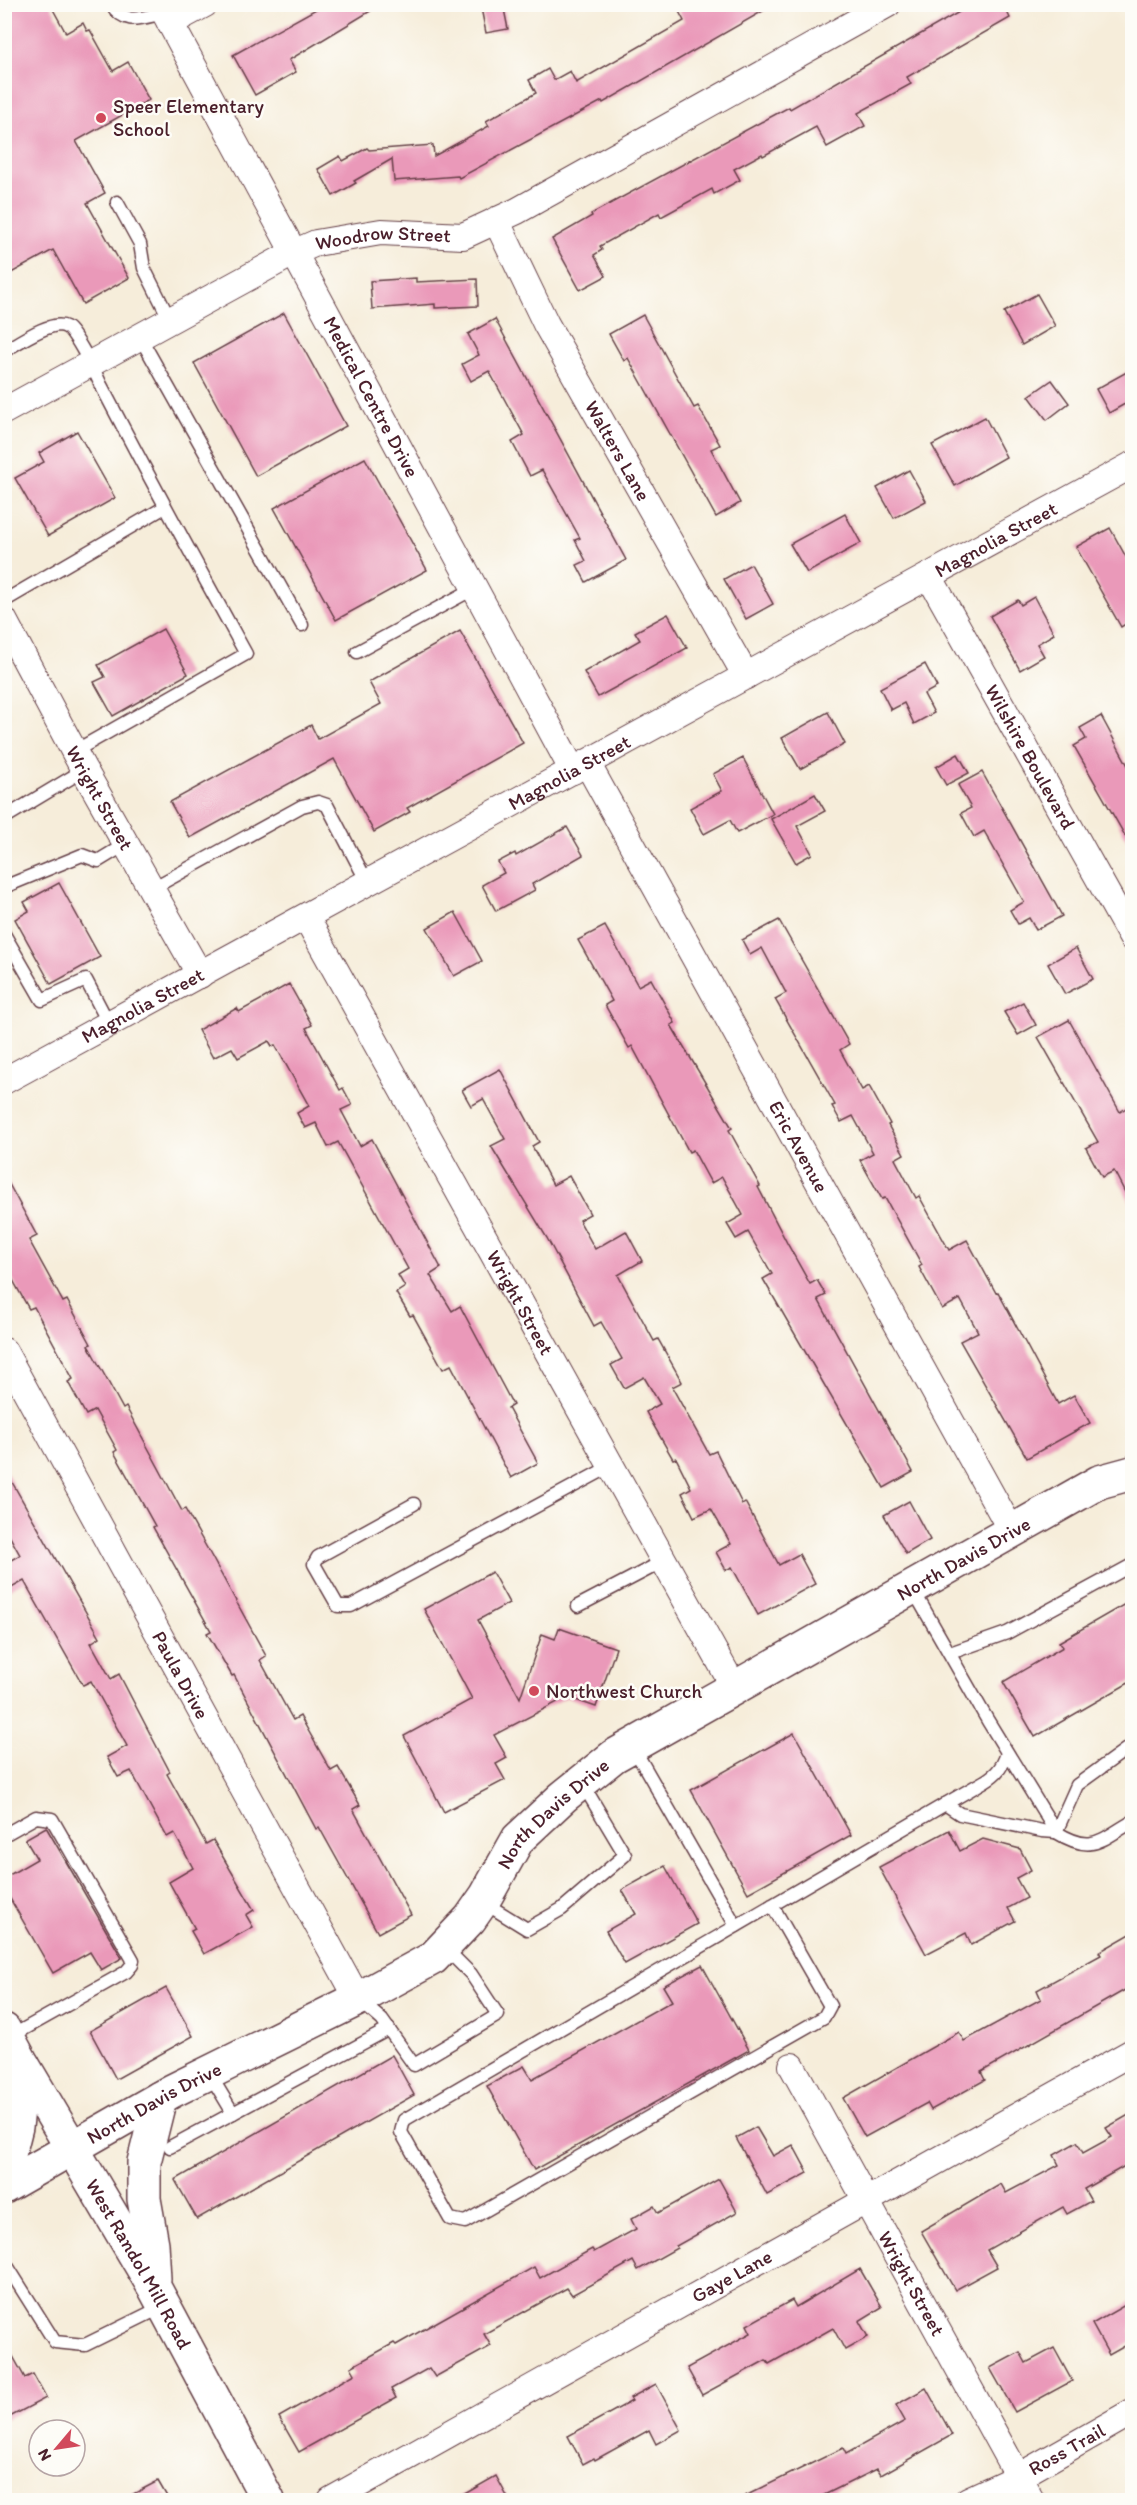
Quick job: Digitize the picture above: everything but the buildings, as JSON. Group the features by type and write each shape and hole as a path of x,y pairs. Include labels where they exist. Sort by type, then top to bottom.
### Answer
{"street":[{"path":"165,14 205,4"},
{"name":"Woodrow Street","path":"4,411 293,253 316,243 381,232 463,236 517,211 888,4"},
{"name":"Medical Centre Drive","path":"165,14 475,588 580,767"},
{"name":"Walters Lane","path":"496,220 546,324 746,676"},
{"name":"Magnolia Street","path":"4,1081 1132,465"},
{"name":"Wilshire Boulevard","path":"929,576 1132,938"},
{"name":"Wright Street","path":"8,633 200,975"},
{"name":"Eric Avenue","path":"580,767 1011,1530"},
{"name":"Wright Street","path":"306,917 734,1688"},
{"name":"Paula Drive","path":"4,1351 358,1999"},
{"name":"North Davis Drive","path":"4,2187 160,2098 358,1999 433,1958 470,1919 518,1839 614,1756 1011,1530 1099,1482 1132,1473"},
{"path":"4,2174 16,2127 12,2044"},
{"name":"West Randol Mill Road","path":"12,2044 159,2297 268,2500"},
{"name":"Gaye Lane","path":"331,2500 1132,2052"},
{"name":"Wright Street","path":"792,2066 1031,2500"},
{"path":"159,2297 144,2199 144,2167 160,2098"},
{"name":"Ross Trail","path":"968,2500 1018,2477 1132,2412"}],"lane":[{"path":"111,4 120,16 130,20 165,14"},
{"path":"117,202 140,244 144,268 170,321"},
{"path":"4,351 49,327 58,324 68,328 90,364 246,654 80,761 4,818"},
{"path":"140,337 302,624"},
{"path":"4,601 165,507"},
{"path":"357,652 475,588"},
{"path":"151,889 303,806 318,802 327,805 367,882"},
{"path":"4,887 82,855 98,861 126,844"},
{"path":"4,934 42,1000 86,980 109,1024"},
{"path":"414,1504 318,1557 314,1564 338,1606 351,1606 611,1466"},
{"path":"578,1606 664,1561"},
{"path":"950,1653 1007,1633 1132,1565"},
{"path":"912,1587 1056,1832 1074,1843 1094,1844 1132,1822"},
{"path":"1056,1832 1077,1785 1132,1745"},
{"path":"632,1746 736,1926"},
{"path":"772,1905 830,2006 824,2018 465,2222 450,2219 401,2132 405,2120 736,1926 945,1804 991,1778 1004,1764 1007,1752"},
{"path":"482,1902 527,1929 562,1910 625,1855 582,1782"},
{"path":"945,1804 960,1814 1056,1832"},
{"path":"4,1836 36,1817 52,1819 133,1959 132,1965 126,1972 12,2044"},
{"path":"358,1999 382,2020 414,2065 498,2015 471,1974 443,1947"},
{"path":"170,2147 389,2030"},
{"path":"208,2073 233,2113"},
{"path":"4,2261 55,2342 85,2345 159,2297"}],"place":[{"name":"Speer Elementary School","path":"101,118"},
{"name":"Northwest Church","path":"534,1691"}]}
